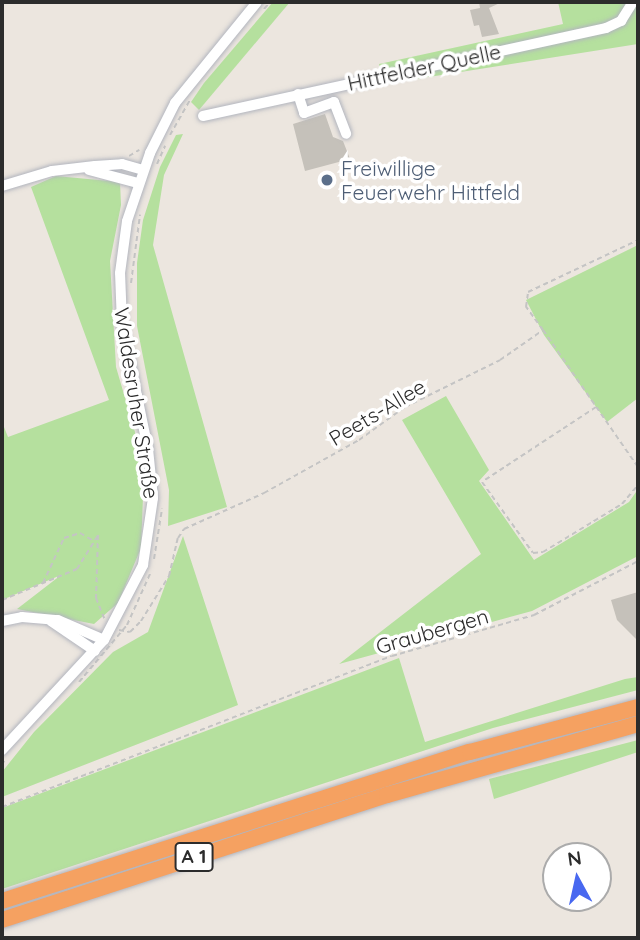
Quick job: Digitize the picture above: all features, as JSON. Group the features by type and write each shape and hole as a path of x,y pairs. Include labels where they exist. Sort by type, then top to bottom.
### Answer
{"highway":[{"name":"A 1","path":"2,901 470,752 638,707"},
{"name":"A 1","path":"2,920 387,794 638,723"}],"street":[{"name":"Waldesruher Straße","path":"6,751 104,640 134,589 153,518 152,475 121,303 123,246 138,183 148,171 175,103 257,2"},
{"name":"Hittfelder Quelle","path":"204,116 606,29 621,21 633,2"},
{"path":"298,94 304,113 334,102 345,134"},
{"path":"2,186 52,171 117,164 148,171"},
{"path":"83,169 138,183"},
{"path":"49,620 95,651"},
{"path":"2,621 68,622 104,640"}],"path":[{"path":"148,171 187,106"},
{"path":"130,294 142,207"},
{"path":"638,240 528,292 526,307 638,467"},
{"name":"Peets-Allee","path":"123,631 137,627 163,587 184,529 264,493 359,440 405,407 472,377 543,330"},
{"path":"596,407 482,482 533,553 543,552 622,504 638,485"},
{"path":"73,687 123,631 155,558 162,499"},
{"path":"42,583 64,538 80,533 92,540"},
{"path":"2,600 62,575 81,564 96,535 100,539 96,598 107,622"},
{"name":"Graubergen","path":"2,807 425,644 534,615 638,561"},
{"path":"2,765 6,751"}],"green space":[{"path":"273,2 290,2 199,110 191,102 204,83"},
{"path":"558,2 638,2 638,44 384,84 379,64 563,24"},
{"path":"183,134 164,175 153,245 227,507 168,526 169,490 137,326 137,263 143,220 160,167 176,135"},
{"path":"56,176 120,182 121,205 110,261 116,367 135,432 143,497 141,548 118,603 94,624 17,609 61,575 2,600 2,422 8,437 109,400 31,187"},
{"path":"638,245 638,398 607,422 544,335 526,300"},
{"path":"446,396 489,470 479,481 534,560 629,502 636,492 638,556 532,611 339,664 481,554 402,420"},
{"path":"183,536 238,705 2,797 2,772 34,732 113,652 148,632"},
{"path":"399,658 425,742 625,679 638,677 638,690 493,728 2,889 2,808"},
{"path":"638,740 638,752 494,799 489,779"}],"building":[{"path":"479,2 502,2 489,8 499,34 482,37 479,25 474,26 470,10 480,8"},
{"path":"325,114 333,137 343,141 350,159 305,171 293,124"},
{"path":"638,592 638,641 617,620 611,600"}],"place":[{"name":"Freiwillige Feuerwehr Hittfeld","path":"327,180"}]}
